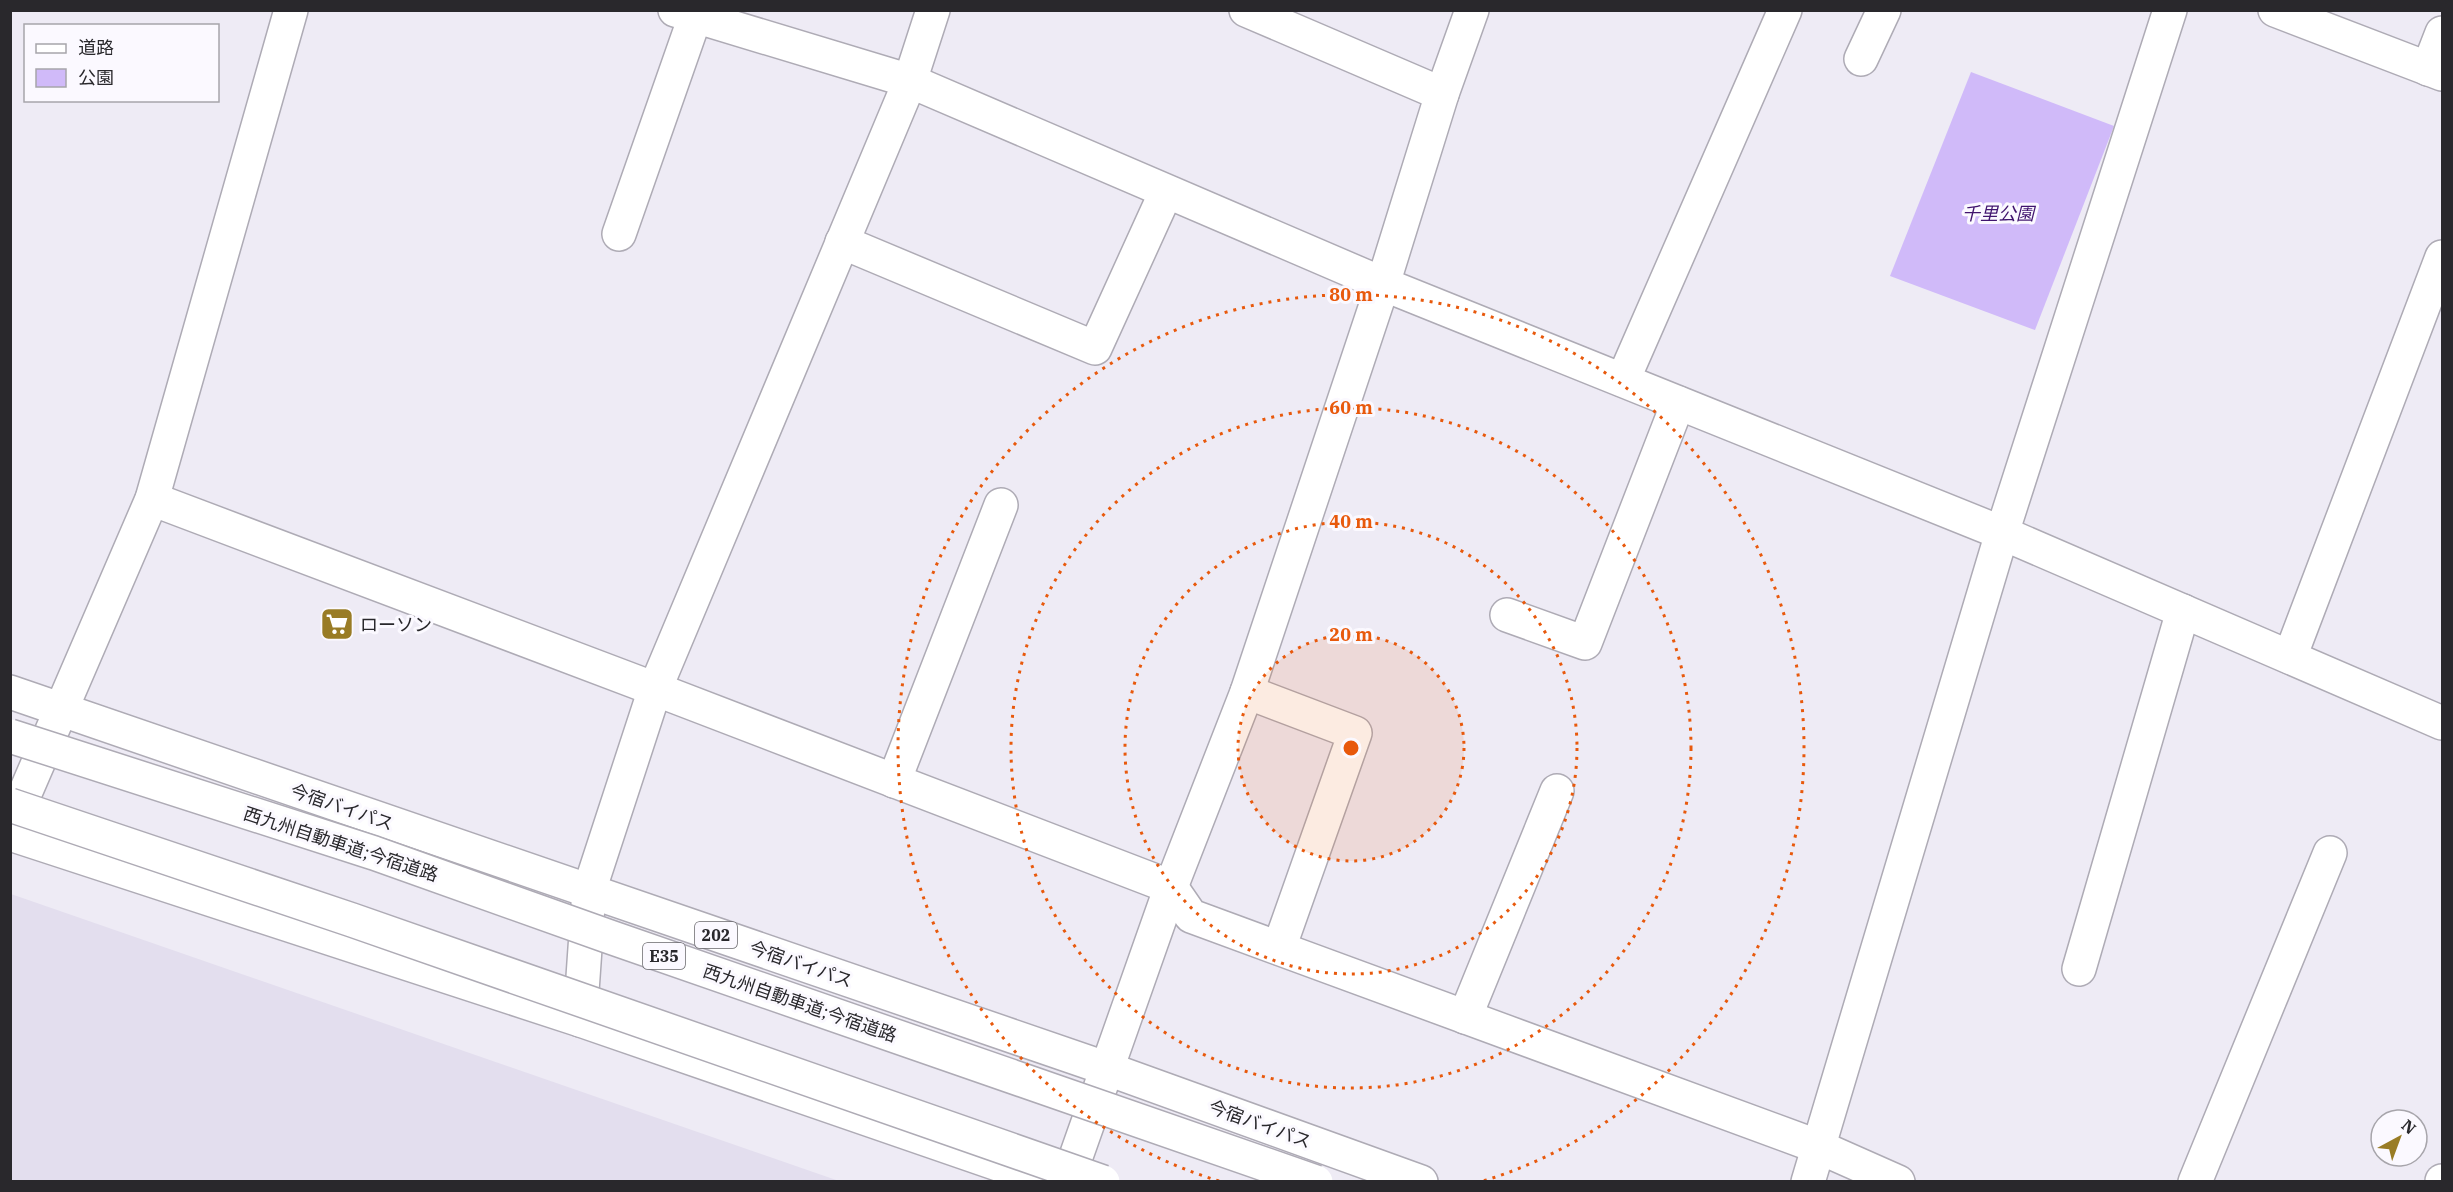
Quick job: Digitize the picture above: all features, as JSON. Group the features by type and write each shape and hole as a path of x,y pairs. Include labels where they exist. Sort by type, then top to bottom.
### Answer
{"main road":[{"path":"10,828 152,500 291,10"},
{"path":"580,1020 589,891 655,689 910,81 933,10"},
{"path":"1246,10 1442,94"},
{"path":"1067,1182 1171,887 1247,692 1383,284 1442,94 1473,10"},
{"path":"1623,380 1785,10"},
{"path":"1861,59 1884,10"},
{"path":"1808,1182 2002,533 2170,10"},
{"path":"2275,10 2435,72 2442,33"},
{"path":"619,234 685,14 910,81 1383,284 2002,533 2442,723"},
{"path":"842,242 1095,348 1166,192"},
{"path":"2290,657 2442,260"},
{"path":"1507,615 1585,643 1678,403"},
{"path":"152,500 655,689 1171,887 1191,916 1819,1147 1898,1182"},
{"path":"894,781 1001,505"},
{"path":"2079,969 2183,611"},
{"name":"今宿バイパス","path":"10,692 1108,1069 1421,1182"},
{"path":"1247,692 1355,733 1279,948"},
{"name":"西九州自動車道;今宿道路","path":"10,736 374,853 1316,1182"},
{"path":"1465,1017 1557,791"},
{"path":"10,804 352,920 1103,1182"},
{"path":"10,834 580,1020 1050,1182"},
{"path":"2195,1182 2330,853"}],"shaded area":[{"path":"11,894 839,1181 11,1181"}],"green space":[{"name":"千里公園","path":"1971,72 2114,126 2035,330 1890,276"}],"place":[{"name":"ローソン","path":"337,624"}]}
